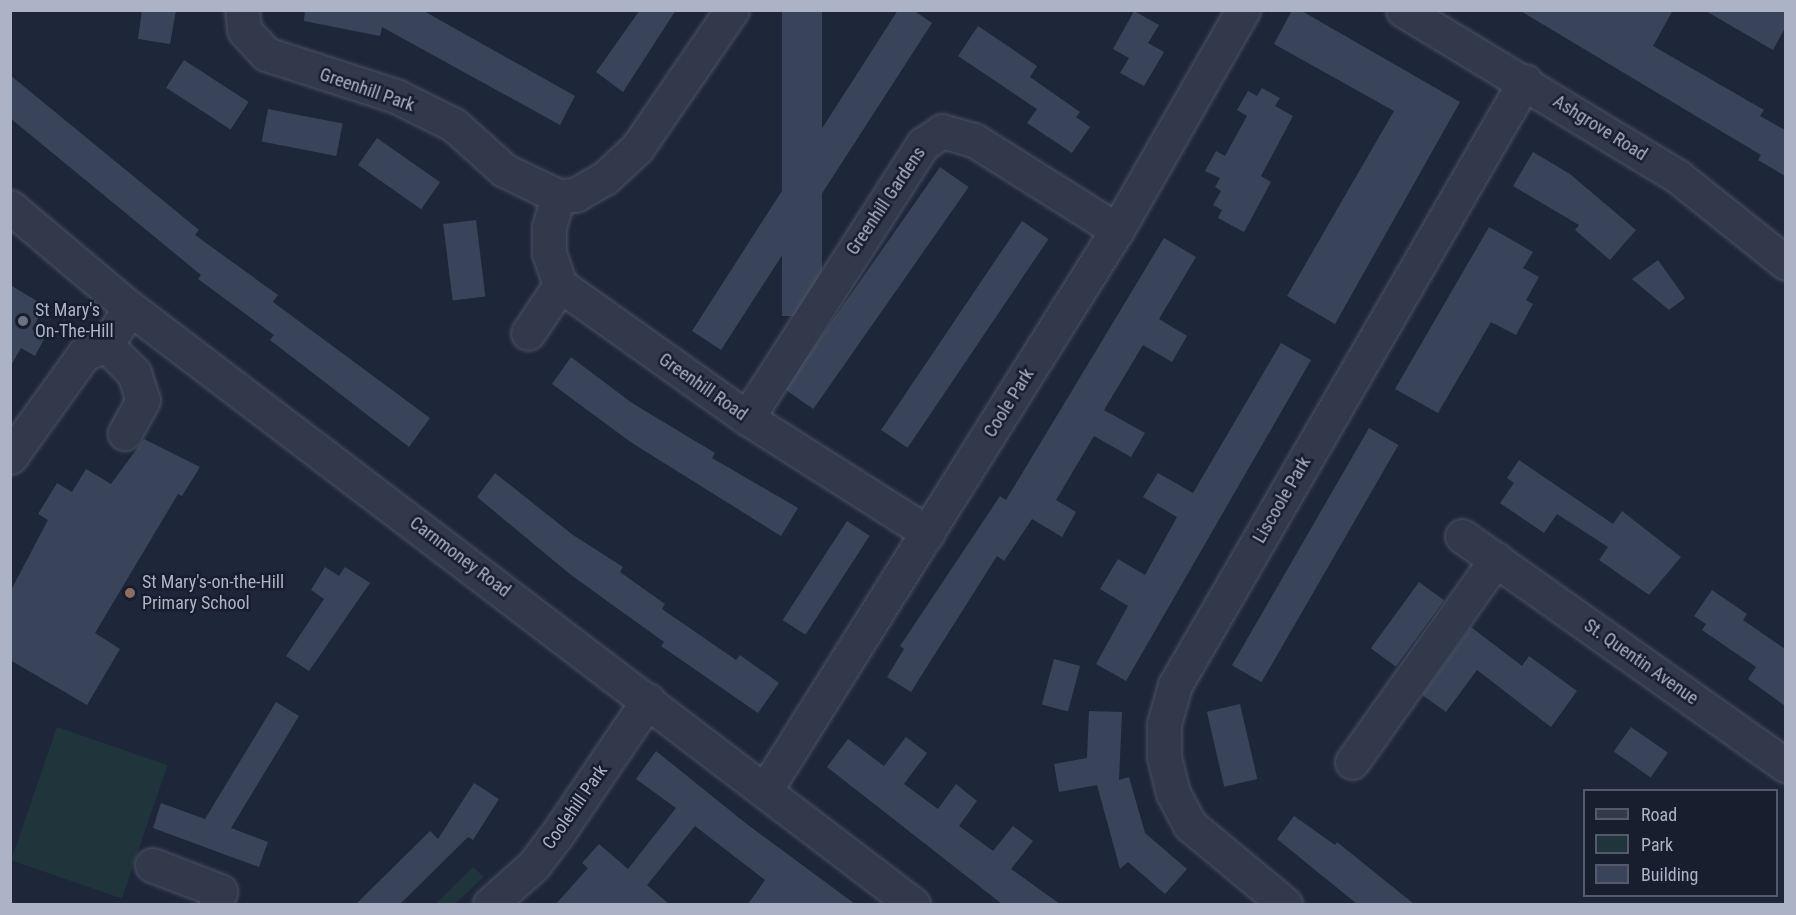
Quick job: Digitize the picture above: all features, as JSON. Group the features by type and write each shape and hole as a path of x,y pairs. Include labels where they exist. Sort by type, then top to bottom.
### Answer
{"street":[{"name":"Greenhill Park","path":"242,10 244,30 266,54 396,96 454,125 504,170 558,196"},
{"path":"528,333 560,285 549,253 549,226 558,196 575,195 605,178 637,148 732,10"},
{"name":"Coole Park","path":"766,789 1117,230 1243,10"},
{"name":"Ashgrove Road","path":"1403,10 1525,81 1677,176 1785,263"},
{"name":"Liscoole Park","path":"1285,904 1190,825 1173,793 1164,756 1164,724 1175,685 1525,81"},
{"name":"Greenhill Gardens","path":"747,418 922,144 942,131 974,140 1117,230"},
{"name":"Carnmoney Road","path":"15,222 766,789 913,904"},
{"name":"Greenhill Road","path":"560,285 747,418 927,533"},
{"path":"10,457 84,354 106,345 130,308"},
{"path":"106,345 134,373 143,400 124,433"},
{"name":"St. Quentin Avenue","path":"1462,536 1785,765"},
{"path":"1352,762 1496,559"},
{"name":"Coolehill Park","path":"503,901 556,836 648,700"},
{"path":"152,865 220,891 216,904"}],"green space":[{"path":"57,727 168,765 122,898 11,860"},
{"path":"473,867 484,877 455,904 435,904"}],"building":[{"path":"142,10 176,10 170,44 138,39"},
{"path":"305,10 422,10 575,96 560,125 382,27 380,36 304,21"},
{"path":"640,10 676,10 623,92 596,72"},
{"path":"782,10 822,10 822,316 782,316"},
{"path":"898,10 913,10 932,23 721,350 692,331"},
{"path":"1292,10 1300,10 1460,102 1335,324 1287,296 1394,111 1274,44"},
{"path":"1519,10 1673,10 1653,46 1764,110 1760,116 1785,130 1785,176 1758,160 1761,155"},
{"path":"1704,10 1785,10 1785,28 1773,50"},
{"path":"1134,11 1159,25 1148,43 1164,52 1144,86 1120,73 1129,58 1113,49"},
{"path":"978,26 1037,66 1030,77 1080,112 1076,117 1090,127 1072,153 1027,123 1037,109 958,56"},
{"path":"184,60 249,102 231,130 166,88"},
{"path":"10,75 199,230 195,235 278,295 273,302 430,418 409,447 270,340 274,335 198,279 201,275 10,118"},
{"path":"1262,88 1280,98 1275,106 1293,116 1261,176 1271,182 1244,232 1218,218 1222,210 1213,205 1221,191 1215,187 1220,178 1205,171 1216,151 1225,156 1247,116 1237,110 1248,91 1257,96"},
{"path":"268,109 343,124 336,156 262,141"},
{"path":"377,138 440,182 421,209 358,165"},
{"path":"1533,152 1570,174 1636,230 1610,260 1575,230 1579,225 1513,186"},
{"path":"940,167 969,187 813,409 785,389"},
{"path":"476,220 485,296 453,300 443,224"},
{"path":"1022,221 1049,239 908,448 881,430"},
{"path":"1489,227 1533,252 1523,268 1539,277 1526,300 1533,304 1516,335 1491,322 1438,413 1395,389"},
{"path":"1164,238 1196,257 1159,319 1187,336 1172,362 1143,345 1104,410 1145,433 1131,457 1094,436 1056,500 1076,512 1062,537 1032,519 1004,561 997,556 911,692 887,677 904,649 900,646 1000,496 1006,500"},
{"path":"1658,260 1685,298 1669,310 1632,279"},
{"name":"St Mary's On-The-Hill","path":"10,285 37,301 33,308 41,313 32,329 45,337 35,356 21,348 10,367"},
{"path":"1281,343 1311,360 1126,681 1096,664 1128,606 1100,589 1118,559 1145,575 1177,517 1143,497 1158,473 1193,493"},
{"path":"571,357 632,403 715,453 712,458 798,508 781,536 632,443 552,384"},
{"path":"1369,428 1398,445 1261,682 1232,665"},
{"path":"144,439 200,467 182,496 178,494 95,633 120,649 87,705 10,660 10,592 48,520 38,514 57,483 72,492 86,469 111,484"},
{"path":"1519,460 1613,524 1622,511 1681,557 1649,595 1599,560 1608,547 1557,514 1544,533 1500,503 1514,483 1507,478"},
{"path":"495,473 573,535 623,567 620,572 665,604 662,609 736,660 740,655 779,683 758,713 661,646 664,642 571,575 477,497"},
{"path":"847,521 870,536 805,635 783,620"},
{"path":"325,567 339,576 345,567 370,583 309,671 286,656 324,599 311,590"},
{"path":"1419,582 1444,600 1396,667 1371,648"},
{"path":"1712,590 1747,614 1743,620 1785,649 1785,706 1748,679 1756,667 1702,630 1706,624 1694,616"},
{"path":"1471,627 1522,666 1529,656 1577,691 1551,727 1477,670 1446,712 1422,695"},
{"path":"1054,659 1080,666 1068,711 1042,704"},
{"path":"276,702 299,716 231,828 268,842 259,867 153,828 161,803 205,819"},
{"path":"1240,704 1257,779 1224,787 1207,712"},
{"path":"1089,711 1122,712 1119,780 1129,777 1145,833 1187,869 1165,894 1128,862 1120,869 1097,785 1059,792 1054,764 1087,758"},
{"path":"1631,727 1668,753 1651,777 1614,752"},
{"path":"906,737 927,753 904,784 938,809 956,784 977,801 959,826 993,851 1013,826 1033,841 1011,869 1060,904 1002,904 827,767 848,739 884,766"},
{"path":"656,751 748,825 855,904 748,904 765,880 695,826 647,885 669,904 556,904 588,868 582,863 599,844 628,869 676,808 636,779"},
{"path":"474,783 499,799 473,840 468,837 400,904 356,904 430,831 438,839"},
{"path":"1294,816 1335,845 1337,842 1414,904 1357,904 1277,839"}],"place":[{"name":"St Mary's On-The-Hill","path":"23,321"},
{"name":"St Mary's-on-the-Hill Primary School","path":"130,593"}]}
